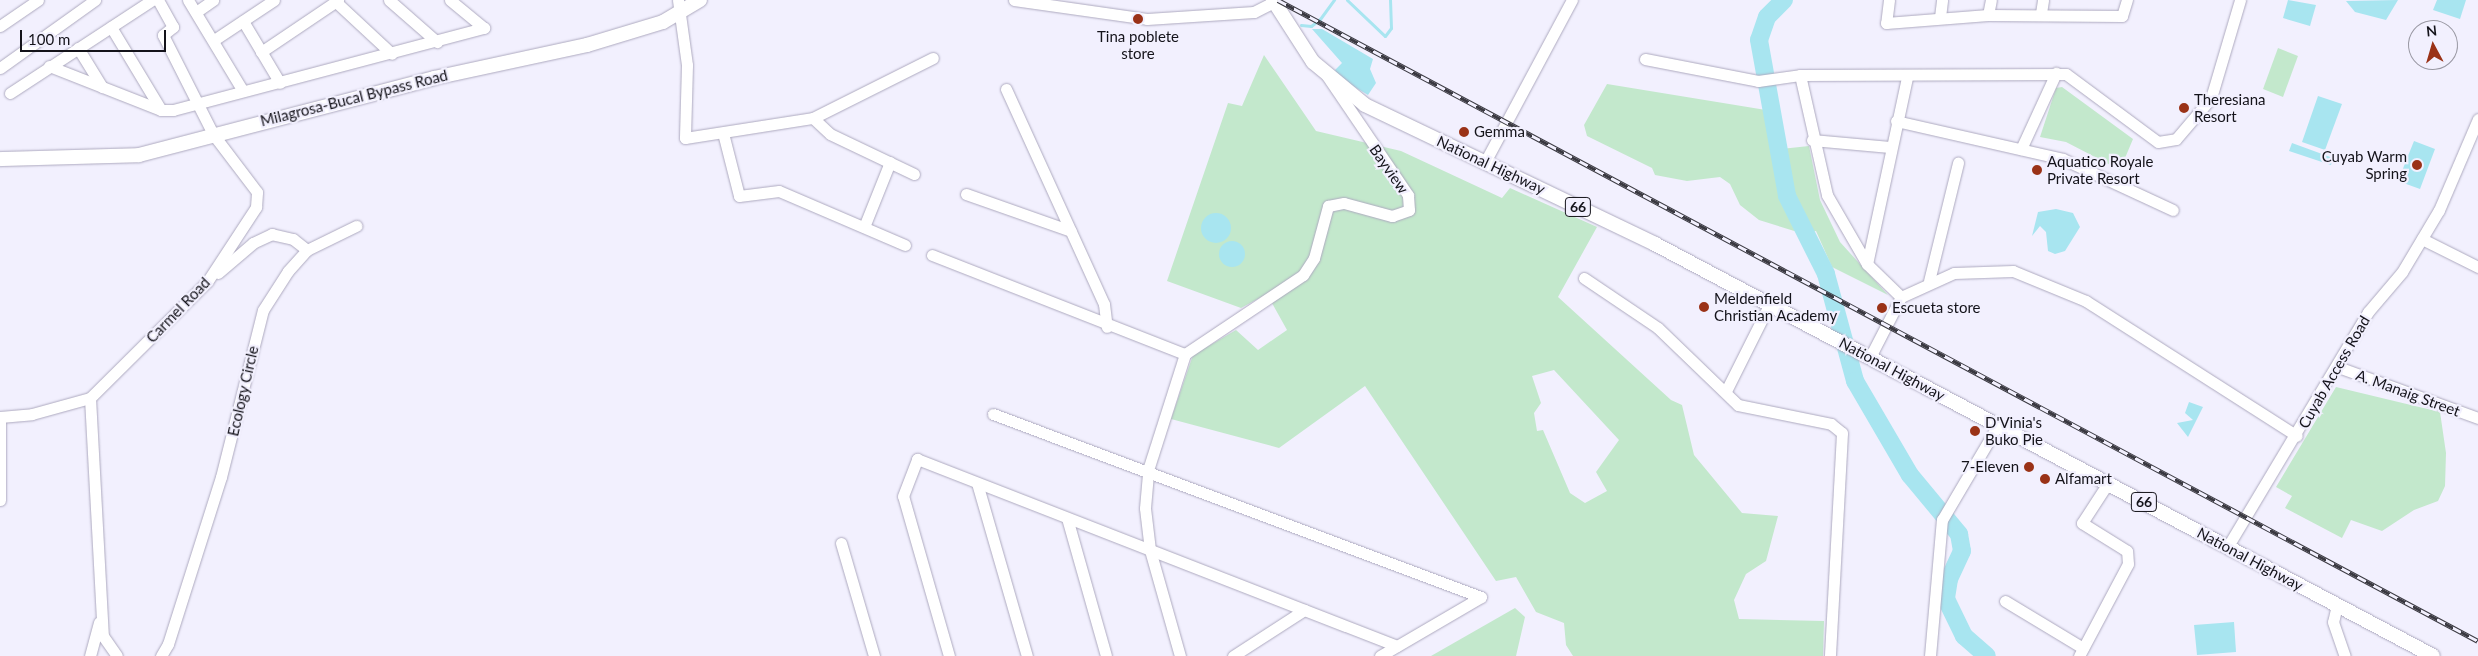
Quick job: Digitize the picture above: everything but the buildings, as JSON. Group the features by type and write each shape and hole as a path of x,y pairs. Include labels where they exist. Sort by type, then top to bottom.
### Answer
{"main road":[{"name":"Milagrosa-Bucal Bypass Road","path":"0,159 139,155 213,134 587,45 700,0"},
{"name":"National Highway","path":"1273,1 1294,38 1327,76 1365,105 1770,303 2433,656"}],"street":[{"path":"0,26 38,0"},
{"path":"0,68 95,0"},
{"path":"10,93 152,0"},
{"name":"Carmel Road","path":"90,398 207,282 256,207 257,192 213,134 200,103 164,36 173,27 158,0"},
{"path":"188,0 214,40 243,91"},
{"path":"196,12 213,0"},
{"path":"214,40 274,0"},
{"path":"389,0 437,42"},
{"path":"49,66 162,110 200,103 280,83 484,28 450,0"},
{"path":"1014,0 1147,19 1254,12 1273,1"},
{"path":"1484,162 1572,0"},
{"path":"1889,0 1886,22 1940,17 2041,13 2122,16 2127,0"},
{"path":"1940,17 1942,0"},
{"path":"1988,15 1991,0"},
{"path":"2041,13 2043,0"},
{"path":"1645,59 1758,81 1776,76 1800,74 1907,77 2066,74 2158,142 2176,139 2211,98 2240,0"},
{"path":"261,52 337,1 392,54"},
{"path":"680,7 688,65 685,138 813,118 831,105 933,58"},
{"path":"243,22 280,83"},
{"path":"111,28 162,110"},
{"path":"78,48 102,87"},
{"path":"2021,149 2056,73"},
{"path":"1800,74 1812,140 1827,195 1866,264 1901,297"},
{"name":"Bayview","path":"1185,354 1304,275 1314,258 1328,206 1344,203 1392,216 1409,210 1408,195 1327,76"},
{"path":"1866,264 1890,147 1907,77"},
{"path":"1006,89 1104,304 1107,326"},
{"path":"813,118 830,134 914,174"},
{"name":"Cuyab Access Road","path":"2228,546 2297,436 2368,312 2402,272 2422,239 2449,190 2478,118"},
{"path":"1896,121 2063,159 2173,210"},
{"path":"724,133 739,196 779,191 905,244"},
{"path":"1812,140 1890,147"},
{"path":"864,227 890,162"},
{"path":"1929,281 1958,163"},
{"path":"966,194 1071,230"},
{"name":"Ecology Circle","path":"161,656 168,644 221,477 263,310 288,270 308,250 356,226"},
{"path":"207,282 253,244 272,234 293,239 308,250"},
{"path":"2422,239 2478,266"},
{"path":"932,255 1107,326 1185,354 1148,470 1145,508 1150,550 1180,656"},
{"path":"1870,357 1901,297 1929,281 1954,273 2013,271 2086,301 2297,436"},
{"path":"1584,278 1658,328 1738,405 1831,424 1842,433 1830,656"},
{"path":"1726,392 1770,303"},
{"name":"A. Manaig Street","path":"2338,367 2478,418"},
{"path":"0,500 0,417 90,398 103,636 117,656"},
{"path":"993,414 1148,470 1480,597 1380,656"},
{"path":"1930,656 1944,516 1998,425"},
{"path":"949,656 903,496 917,459 1397,646"},
{"path":"977,482 1027,656"},
{"path":"2005,601 2081,652 2128,564 2127,551 2082,523 2108,482"},
{"path":"1067,518 1106,656"},
{"path":"841,543 874,656"},
{"path":"2337,605 2333,622 2345,656"},
{"path":"1233,656 1304,610"},
{"path":"90,656 101,613"}],"green space":[{"path":"2278,48 2298,56 2283,97 2263,89"},
{"path":"1264,55 1316,131 1401,151 1502,198 1510,188 1597,227 1558,297 1671,400 1682,405 1694,455 1742,513 1778,516 1766,561 1746,574 1734,600 1739,619 1824,621 1823,656 1573,656 1566,645 1564,623 1536,612 1516,577 1496,581 1365,386 1279,448 1171,419 1193,355 1236,330 1258,350 1287,330 1267,294 1241,308 1167,281 1228,103 1242,106","holes":["1554,370 1619,440 1596,472 1607,491 1585,503 1570,493 1543,430 1537,431 1534,413 1541,403 1532,376"]},
{"path":"1607,84 1772,111 1781,149 1809,146 1820,200 1840,242 1888,295 1832,267 1816,231 1804,234 1759,220 1740,205 1730,184 1720,177 1687,181 1655,175 1652,168 1587,136 1584,125"},
{"path":"2062,87 2133,139 2120,170 2066,142 2040,137 2056,88"},
{"path":"2336,387 2440,412 2446,453 2445,486 2438,501 2414,510 2382,531 2351,520 2342,538 2285,508 2292,496 2276,487"},
{"path":"1515,608 1525,617 1516,656 1431,656"}],"water":[{"path":"2288,0 2316,5 2310,26 2283,18"},
{"path":"2398,0 2386,20 2355,12 2346,1"},
{"path":"2437,0 2466,0 2460,19 2433,10"},
{"path":"1312,29 1322,29 1373,59 1370,69 1376,83 1368,95 1338,77 1335,70 1342,63"},
{"path":"2318,96 2342,104 2325,150 2302,142"},
{"name":"Cuyab Warm Spring","path":"2414,141 2435,149 2420,189 2398,181"},
{"path":"2292,143 2333,158 2331,165 2289,151"},
{"path":"2056,209 2073,213 2080,227 2065,251 2055,254 2048,251 2046,232 2040,226 2032,236 2038,212"},
{"path":"1216,213 1227,217 1231,228 1227,239 1216,243 1205,239 1201,228 1205,217"},
{"path":"1232,241 1241,245 1245,254 1241,263 1232,267 1223,263 1219,254 1223,245"},
{"path":"2189,402 2203,407 2188,437 2177,423 2193,420 2185,413"},
{"path":"2234,622 2236,652 2197,655 2194,625"}],"waterway":[{"path":"1301,25 1311,26 1320,19 1334,0"},
{"path":"1347,0 1385,36 1391,28 1390,0"},
{"path":"1784,0 1767,17 1759,40 1787,196 1826,274 1855,381 1910,475 1959,534 1962,551 1949,579 1946,599 1964,636 1987,656"}],"railway":[{"path":"1278,0 2478,641"}],"place":[{"name":"Tina poblete store","path":"1138,19"},
{"name":"Theresiana Resort","path":"2184,108"},
{"name":"Gemma","path":"1464,132"},
{"name":"Cuyab Warm Spring","path":"2417,165"},
{"name":"Aquatico Royale Private Resort","path":"2037,170"},
{"name":"Meldenfield Christian Academy","path":"1704,307"},
{"name":"Escueta store","path":"1882,308"},
{"name":"D'Vinia's Buko Pie","path":"1975,431"},
{"name":"7-Eleven","path":"2029,467"},
{"name":"Alfamart","path":"2045,479"}]}
